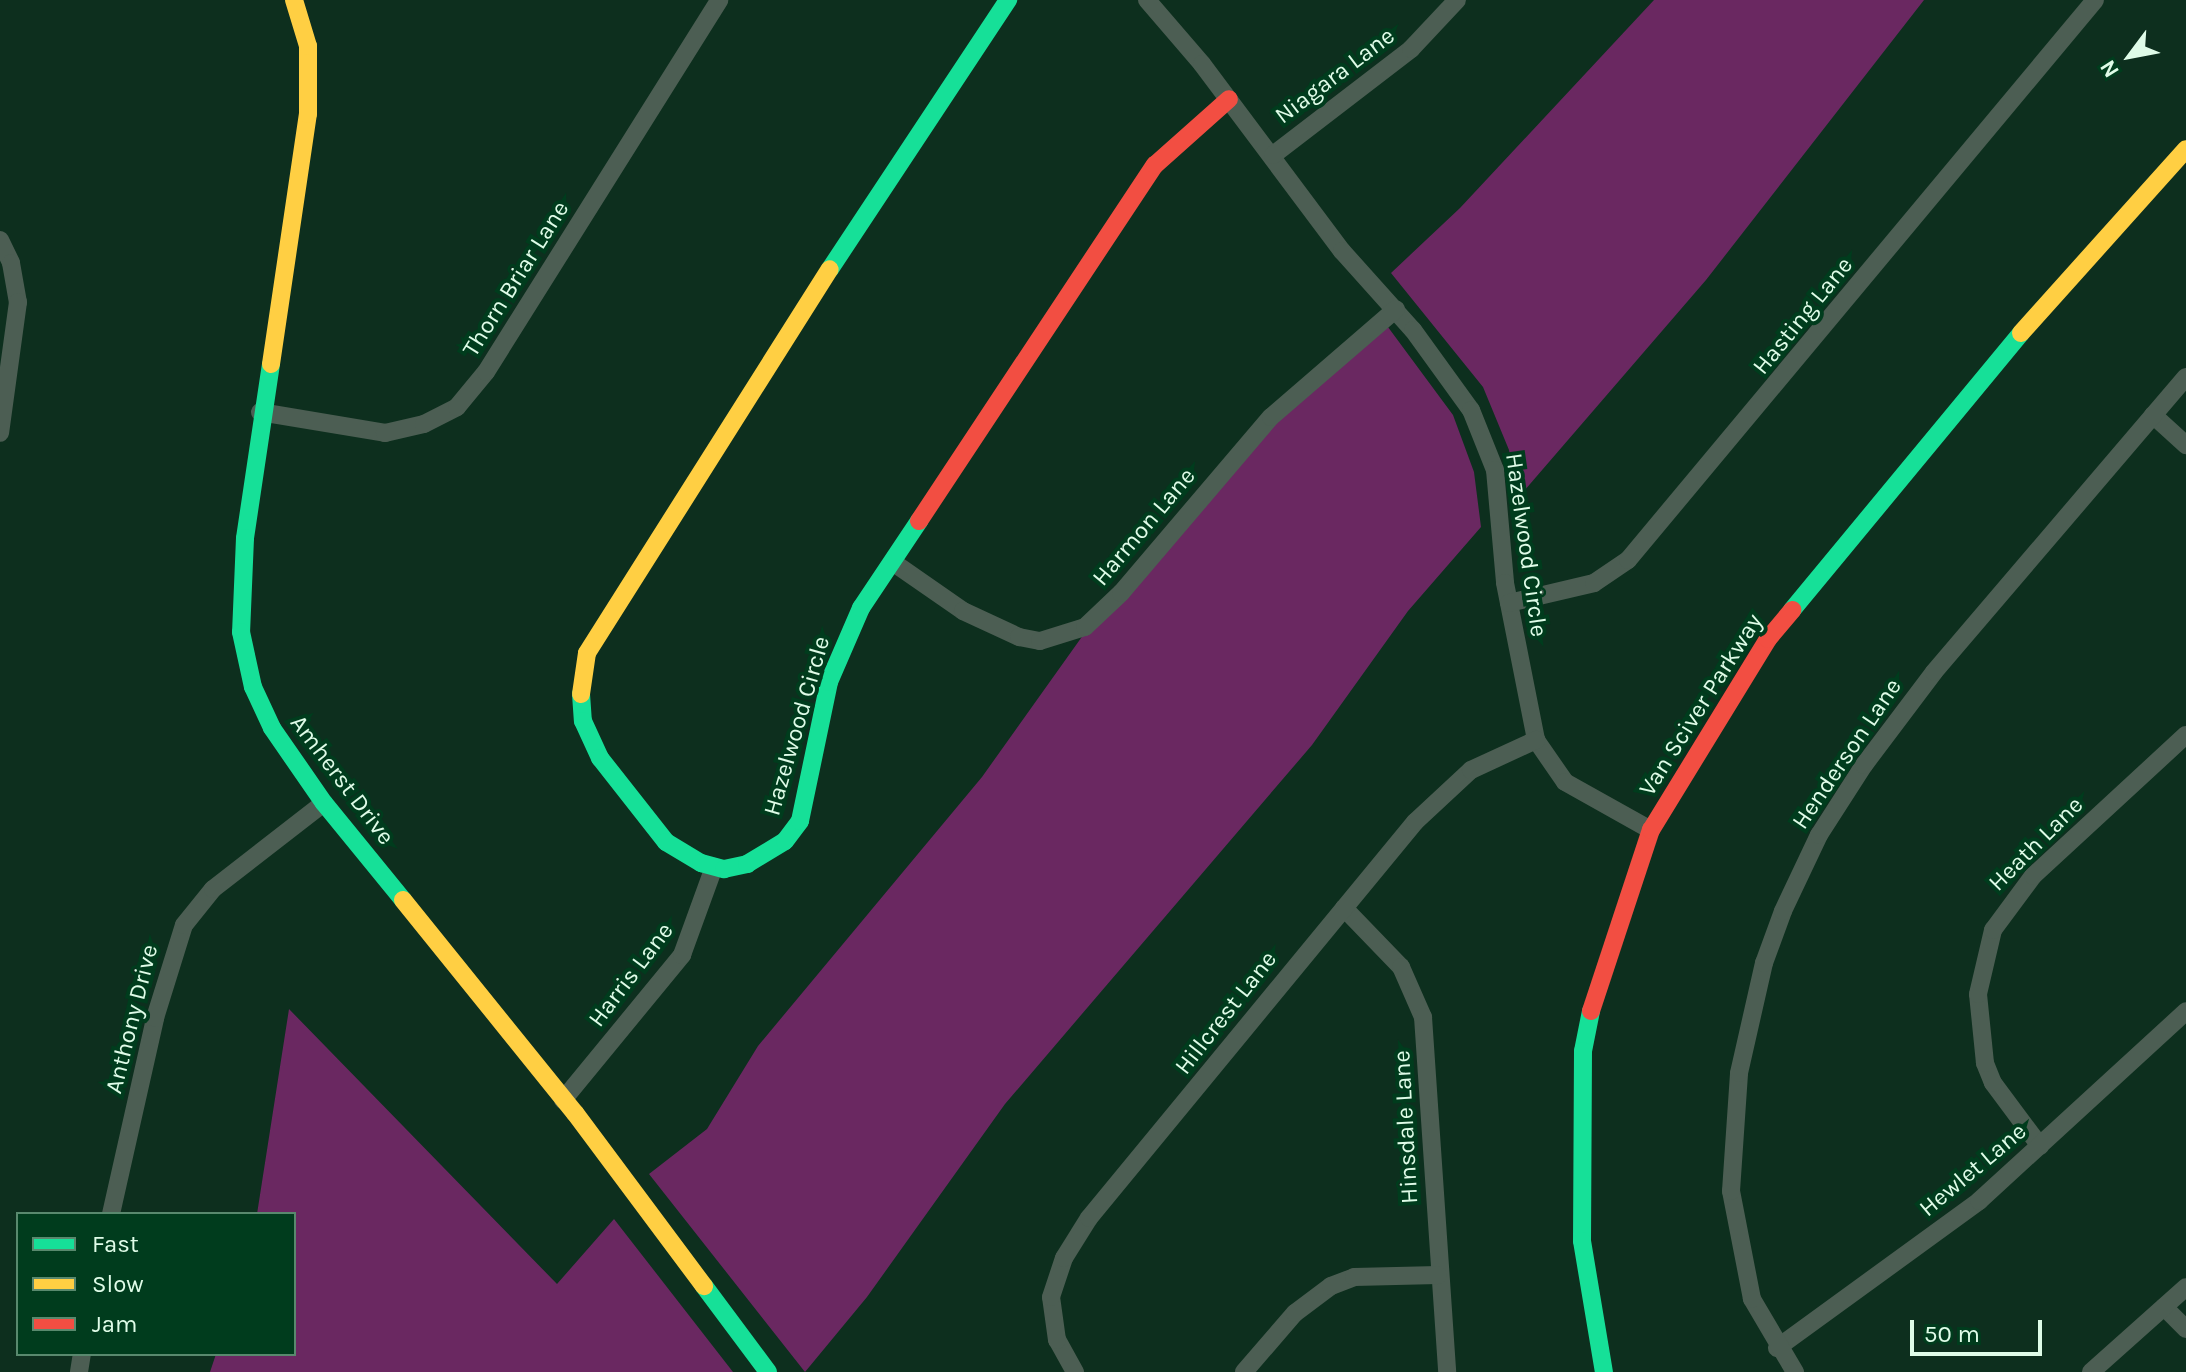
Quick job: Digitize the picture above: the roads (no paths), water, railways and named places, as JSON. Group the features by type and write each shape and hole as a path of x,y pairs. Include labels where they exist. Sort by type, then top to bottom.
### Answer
{"street":[{"name":"Amherst Drive","path":"294,0 308,46 307,126 260,412 241,580 242,645 253,687 272,728 324,803 563,1100 768,1372"},
{"name":"Thorn Briar Lane","path":"260,412 385,433 424,424 457,407 486,372 719,0"},
{"path":"714,867 666,842 600,758 583,721 580,698 587,653 860,221 1008,0"},
{"name":"Hazelwood Circle","path":"1147,0 1273,155 1342,251 1396,309 1459,390 1488,444 1495,470 1509,603 1536,740 1565,782 1651,830"},
{"name":"Niagara Lane","path":"1273,155 1411,49 1457,0"},
{"name":"Hasting Lane","path":"1509,603 1594,583 1637,552 2095,0"},
{"name":"Hazelwood Circle","path":"714,867 747,864 767,854 800,821 837,656 861,608 894,563 1155,165 1229,99"},
{"name":"Van Sciver Parkway","path":"1604,1372 1582,1241 1583,1051 1592,1001 1651,830 1768,639 1985,374 2186,149"},
{"path":"2171,164 2186,177"},
{"path":"0,240 11,263 18,302 0,433"},
{"name":"Harmon Lane","path":"894,563 954,606 1019,637 1040,641 1085,627 1121,593 1271,417 1396,309"},
{"name":"Henderson Lane","path":"1795,1372 1777,1348 1744,1274 1732,1206 1733,1131 1751,1017 1793,885 1832,812 1917,695 2186,377"},
{"path":"2153,415 2186,445"},
{"name":"Heath Lane","path":"2040,1146 1993,1083 1985,1063 1978,994 1993,930 2033,876 2186,735"},
{"name":"Hillcrest Lane","path":"1075,1372 1051,1319 1055,1276 1104,1198 1344,908 1453,784 1487,761 1536,740"},
{"name":"Anthony Drive","path":"111,1212 155,1018 184,925 213,889 324,803"},
{"name":"Harris Lane","path":"563,1100 682,955 714,867"},
{"name":"Hinsdale Lane","path":"1344,908 1401,967 1423,1017 1438,1275 1447,1372"},
{"name":"Hewlet Lane","path":"1777,1348 1979,1201 2186,1011"},
{"path":"1244,1372 1295,1313 1331,1286 1354,1277 1438,1275"},
{"path":"2091,1372 2186,1287"},
{"path":"2164,1307 2186,1329"}]}
